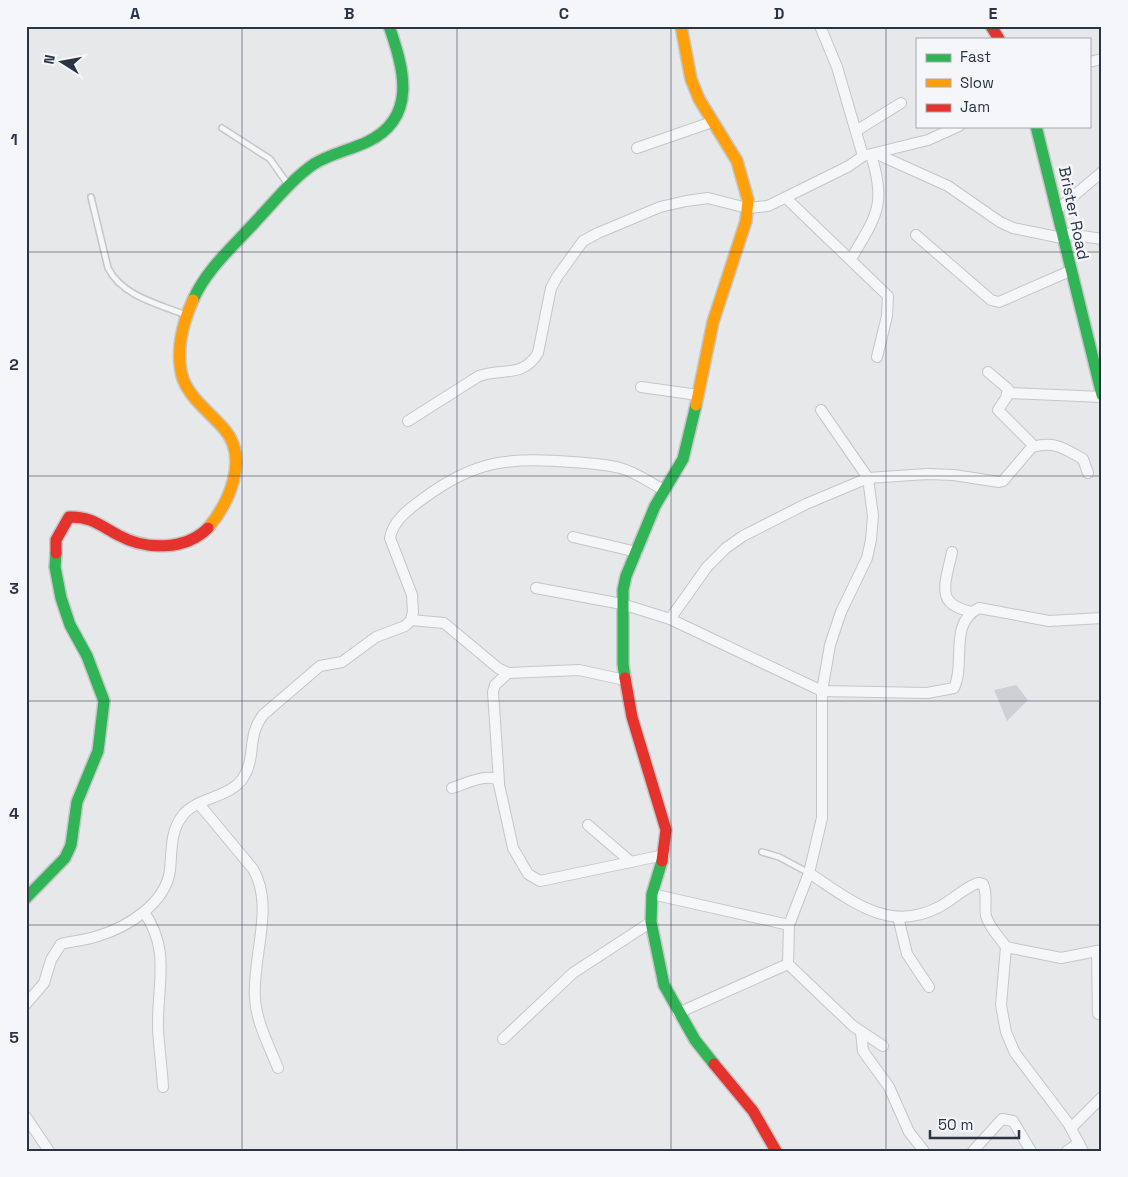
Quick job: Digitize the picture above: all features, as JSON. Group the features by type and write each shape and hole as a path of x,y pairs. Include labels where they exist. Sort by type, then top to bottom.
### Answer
{"street":[{"path":"26,898 65,858 71,845 77,802 98,751 104,701 90,664 70,625 61,598 55,567 56,540 69,517 83,515 127,539 142,544 174,544 194,540 207,529 221,511 231,488 236,468 234,448 228,435 209,416 184,380 180,365 180,345 187,316 200,284 222,256 289,186 314,164 381,135 396,119 403,98 405,80 389,26"},
{"path":"681,26 691,79 712,122 737,161 744,182 747,208 746,221 713,322 683,459 655,506 626,576 622,604 622,664 632,717 666,830 664,855 652,894 650,922 664,985 678,1013 695,1040 753,1111 776,1151"},
{"path":"820,26 837,66 856,131 870,155 879,180 879,201 872,222 851,259"},
{"path":"991,26 998,38"},
{"path":"856,131 901,103"},
{"path":"637,148 712,122"},
{"path":"408,421 479,376 524,368 534,360 542,338 552,288 571,255 583,242 598,233 660,207 686,201 708,198 747,208 768,206 870,155 928,140 955,128"},
{"name":"Brister Road","path":"1037,128 1058,209 1070,271 1102,396"},
{"path":"870,155 948,186 1000,222 1013,228 1062,236 1102,239"},
{"path":"1058,209 1102,172"},
{"path":"786,198 888,296 888,316 877,357"},
{"path":"916,235 991,300 999,302 1070,271"},
{"path":"988,372 1008,390 1008,393"},
{"path":"641,387 698,395"},
{"path":"1008,393 1102,396"},
{"path":"1008,393 998,410 1031,443 1032,447"},
{"path":"821,410 868,478 873,516 867,558 834,629 822,691 822,818 809,873 789,925 788,964 861,1032 883,1046"},
{"path":"670,619 707,567 726,548 744,536 806,504 868,478 927,474 954,475 999,482 1003,481 1032,447 1047,444 1061,447 1083,459 1088,474"},
{"path":"26,1004 44,983 52,960 61,944 99,936 118,928 144,912 157,900 164,889 169,872 172,836 177,822 185,812 234,787 243,778 248,767 256,723 320,666 342,662 376,637 405,626 411,620 413,612 412,595 404,570 392,546 392,529 400,518 429,494 470,471 489,464 514,460 605,465 622,468 664,490"},
{"path":"574,537 637,552"},
{"path":"952,552 946,585 946,597 952,604 971,612"},
{"path":"536,588 622,604 670,619 822,691 927,693 954,688 958,676 957,652 960,638 966,619 971,612 979,608 1049,621 1102,618"},
{"path":"411,620 444,623 498,668 508,673 579,670 625,680"},
{"path":"508,673 495,685 493,692 499,782 513,848 528,874 535,880 540,881 664,855"},
{"path":"452,788 485,778 493,777 499,782"},
{"path":"199,804 260,880 262,914 255,999 261,1025 278,1068"},
{"path":"588,825 631,862"},
{"path":"809,873 864,909 891,917 921,914 938,908 978,883 983,884 987,892 985,906 987,918 1006,947 1001,1005 1006,1032 1015,1053 1070,1128 1081,1147 1067,1151"},
{"path":"652,894 789,925"},
{"path":"144,912 159,940 161,957 158,1029 163,1087"},
{"path":"898,917 908,954 929,987"},
{"path":"503,1039 554,988 650,922"},
{"path":"1006,947 1061,958 1100,950 1098,1014"},
{"path":"678,1013 788,964"},
{"path":"861,1032 862,1051 889,1087 910,1132 924,1151"},
{"path":"1070,1128 1102,1097"},
{"path":"26,1117 49,1151"},
{"path":"973,1151 1002,1119 1009,1118 1013,1120 1031,1151"}],"lane":[{"path":"222,128 270,159 289,186"},
{"path":"91,197 108,268 112,277 133,294 187,316"},
{"path":"762,852 779,857 809,873"}],"building":[{"path":"1016,685 1028,700 1007,721 994,690"}],"traffic: fast":[{"path":"193,300 213,267 298,176 320,161 367,142 383,132 394,120 400,106 403,91 399,59 389,26"},
{"path":"1036,128 1102,395"},
{"path":"625,678 623,664 623,590 626,576 655,506 683,459 696,405"},
{"path":"26,898 65,858 71,845 77,802 98,751 104,701 87,656 70,625 61,598 55,567 56,553"},
{"path":"662,861 652,894 651,922 664,985 695,1040 714,1064"}],"traffic: slow":[{"path":"681,26 691,79 699,99 737,161 748,200 746,221 713,322 696,405"},
{"path":"193,300 181,339 180,359 183,379 196,400 225,430 232,442 236,467 229,494 216,518 208,528"}],"traffic: jam":[{"path":"991,26 998,38"},
{"path":"56,553 56,540 69,517 83,518 95,522 129,540 164,546 188,541 199,536 208,528"},
{"path":"625,678 632,717 666,830 662,861"},
{"path":"714,1064 753,1111 776,1151"}]}
